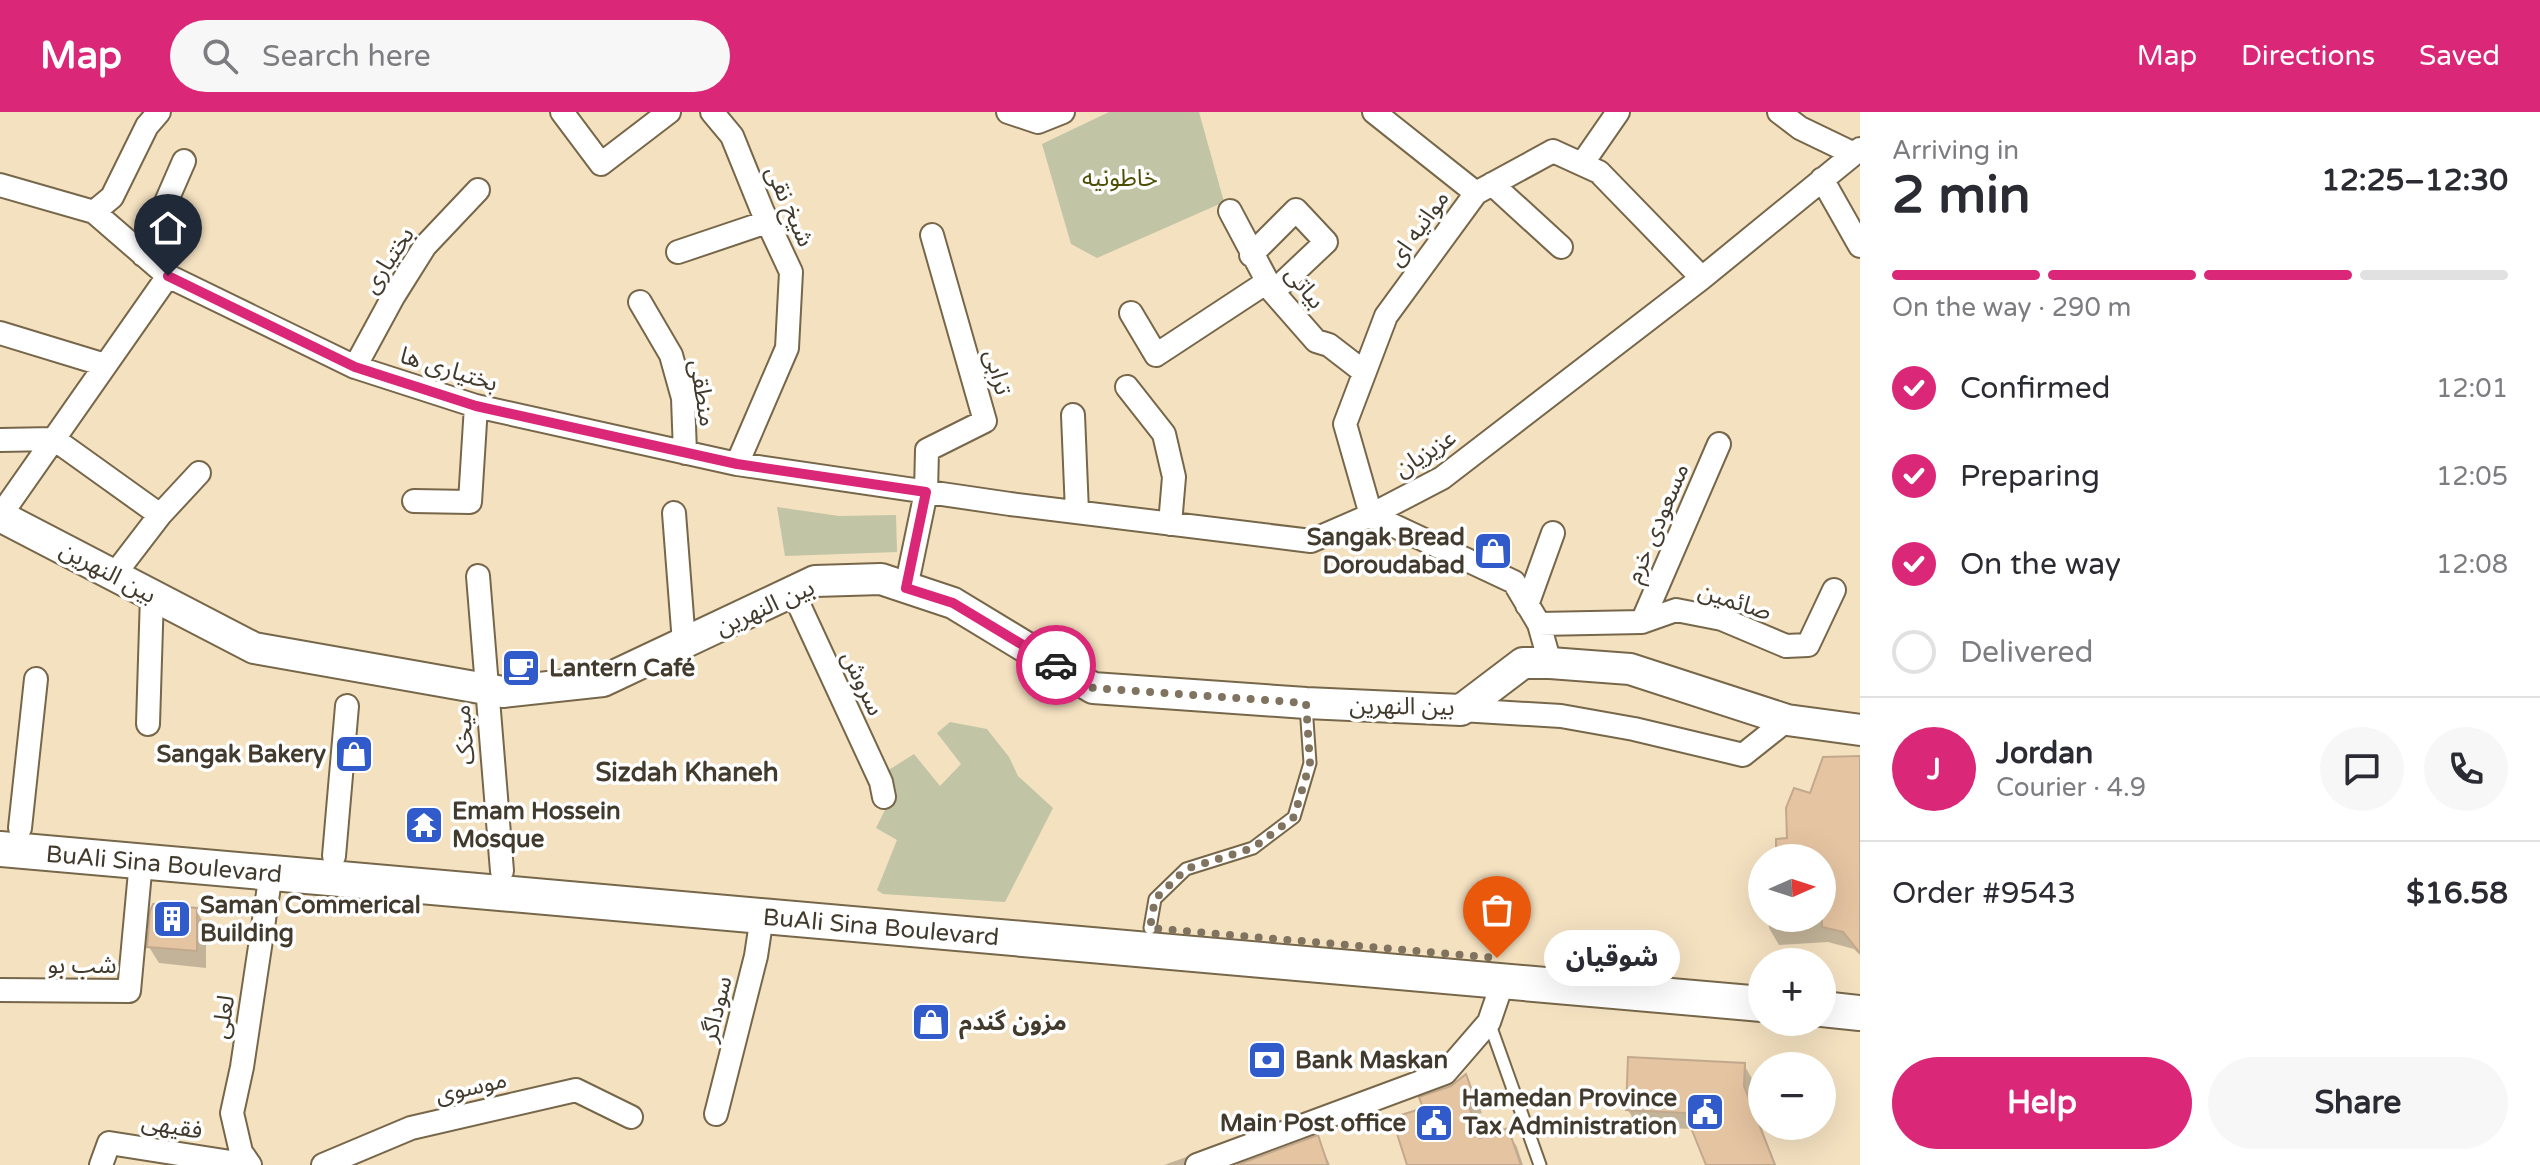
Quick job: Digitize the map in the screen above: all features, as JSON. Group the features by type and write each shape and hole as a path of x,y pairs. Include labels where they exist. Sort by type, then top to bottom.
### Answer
{"main road":[{"name":"BuAli Sina Boulevard","path":"7,835 334,856 1748,981"},
{"name":"BuAli Sina Boulevard","path":"7,835 141,861 1748,1003"},
{"path":"1836,988 1860,990"},
{"path":"1836,1010 1860,1013"}],"street":[{"path":"94,212 112,197 147,126 159,112"},
{"path":"562,112 601,164 669,112"},
{"path":"715,116 741,112"},
{"path":"1008,112 1038,122 1063,112"},
{"path":"1374,112 1484,188 1561,247"},
{"path":"1582,164 1618,112"},
{"path":"1779,112 1800,128 1857,151"},
{"name":"شیخ نقی","path":"715,116 732,136 791,272 787,348 737,464"},
{"name":"موانیه ای","path":"1371,515 1345,424 1386,316 1484,188 1553,151 1599,172 1702,278"},
{"name":"عزیزیان","path":"926,492 1311,541 1371,515 1442,478 1702,278 1857,151"},
{"path":"143,255 184,161"},
{"path":"1822,179 1860,246"},
{"name":"بختیاری ها","path":"0,185 94,212 168,276 355,367 476,406 685,453 737,464 926,492"},
{"name":"بختیاری","path":"355,367 425,246 478,190"},
{"path":"1131,313 1156,355 1270,287 1326,242 1296,210 1251,255"},
{"name":"بیاتی","path":"1230,211 1270,287 1316,341 1329,345 1364,372"},
{"path":"678,252 767,222"},
{"name":"ترابی","path":"926,492 927,450 985,421 932,235"},
{"path":"0,516 168,276"},
{"name":"منطقی","path":"640,302 671,355 683,398 685,453"},
{"path":"0,333 105,365"},
{"path":"1127,387 1164,434 1174,477 1170,524"},
{"path":"414,501 470,502 476,406"},
{"path":"1073,415 1077,512"},
{"path":"0,440 54,439 160,515"},
{"name":"مسعودی خرم","path":"1642,622 1719,444"},
{"path":"114,575 160,515 199,473"},
{"path":"906,588 926,492"},
{"path":"674,513 684,643"},
{"path":"1371,515 1514,582 1533,615 1550,663"},
{"name":"بین النهرین","path":"0,516 254,648 503,692 603,681 815,581 881,579 953,603 1093,688 1461,710 1523,663 1550,663 1630,669 1787,720 1860,730"},
{"path":"1533,615 1553,533"},
{"name":"میخک","path":"478,576 502,871"},
{"name":"صائمین","path":"1533,615 1642,622 1676,610 1722,619 1786,646 1808,645 1834,590"},
{"name":"سروش","path":"793,592 881,782 884,797"},
{"path":"148,724 152,595"},
{"path":"7,835 36,679"},
{"path":"334,856 347,706"},
{"path":"1461,710 1561,716 1634,729 1743,755 1787,720"},
{"name":"شب بو","path":"0,990 129,991 141,861"},
{"name":"لعلی","path":"250,1165 241,1152 232,1113 271,873"},
{"name":"سوداگر","path":"716,1114 756,956 762,916"},
{"path":"1197,1165 1445,1073 1489,1022 1503,981"},
{"name":"موسوی","path":"323,1165 411,1128 576,1090 631,1117"},
{"name":"فقیهی","path":"101,1165 109,1143 250,1165"}],"lane":[{"path":"1150,928 1155,899 1186,869 1253,848 1294,817 1310,763 1306,703"},
{"path":"1489,1022 1540,1165"}],"green space":[{"name":"خاطونیه","path":"1109,112 1199,112 1224,202 1097,258 1071,244 1042,144"},
{"path":"777,507 839,516 896,515 897,552 785,556"},
{"path":"950,722 987,729 1009,757 1018,776 1053,808 1005,902 883,894 877,890 897,840 876,828 888,804 887,771 914,754 940,786 961,764 937,733"}],"building":[{"path":"1860,756 1860,953 1843,932 1836,930 1836,844 1776,844 1776,839 1787,838 1786,808 1794,788 1810,793 1823,757"},
{"name":"Saman Commerical Building","path":"153,904 197,908 197,951 147,947"},
{"name":"Hamedan Province Tax Administration","path":"1628,1057 1745,1063 1748,1140 1765,1140 1775,1165 1706,1165 1685,1113 1626,1110"},
{"name":"Main Post office","path":"1466,1074 1474,1096 1466,1098 1480,1138 1508,1128 1521,1165 1407,1165 1392,1118 1423,1108 1419,1097 1451,1086"},
{"path":"1318,1135 1328,1165 1237,1165"}],"way so far":[{"path":"1056,665 1093,688 1306,703 1310,763 1294,817 1253,848 1186,869 1155,899 1150,928 1497,958"}],"place":[{"name":"Sangak Bread Doroudabad","path":"1493,551"},
{"name":"Lantern Café","path":"521,668"},
{"name":"Sangak Bakery","path":"354,754"},
{"name":"Emam Hossein Mosque","path":"424,825"},
{"name":"Saman Commerical Building","path":"172,919"},
{"name":"شوقیان","path":"1497,958"},
{"name":"مزون گندم","path":"931,1022"},
{"name":"Bank Maskan","path":"1267,1060"},
{"name":"Hamedan Province Tax Administration","path":"1705,1112"},
{"name":"Main Post office","path":"1434,1123"}],"district":[{"name":"Sizdah Khaneh","path":"687,772"}],"route":[{"path":"168,276 355,367 476,406 737,464 926,492 906,588 953,603 1056,665"}]}
